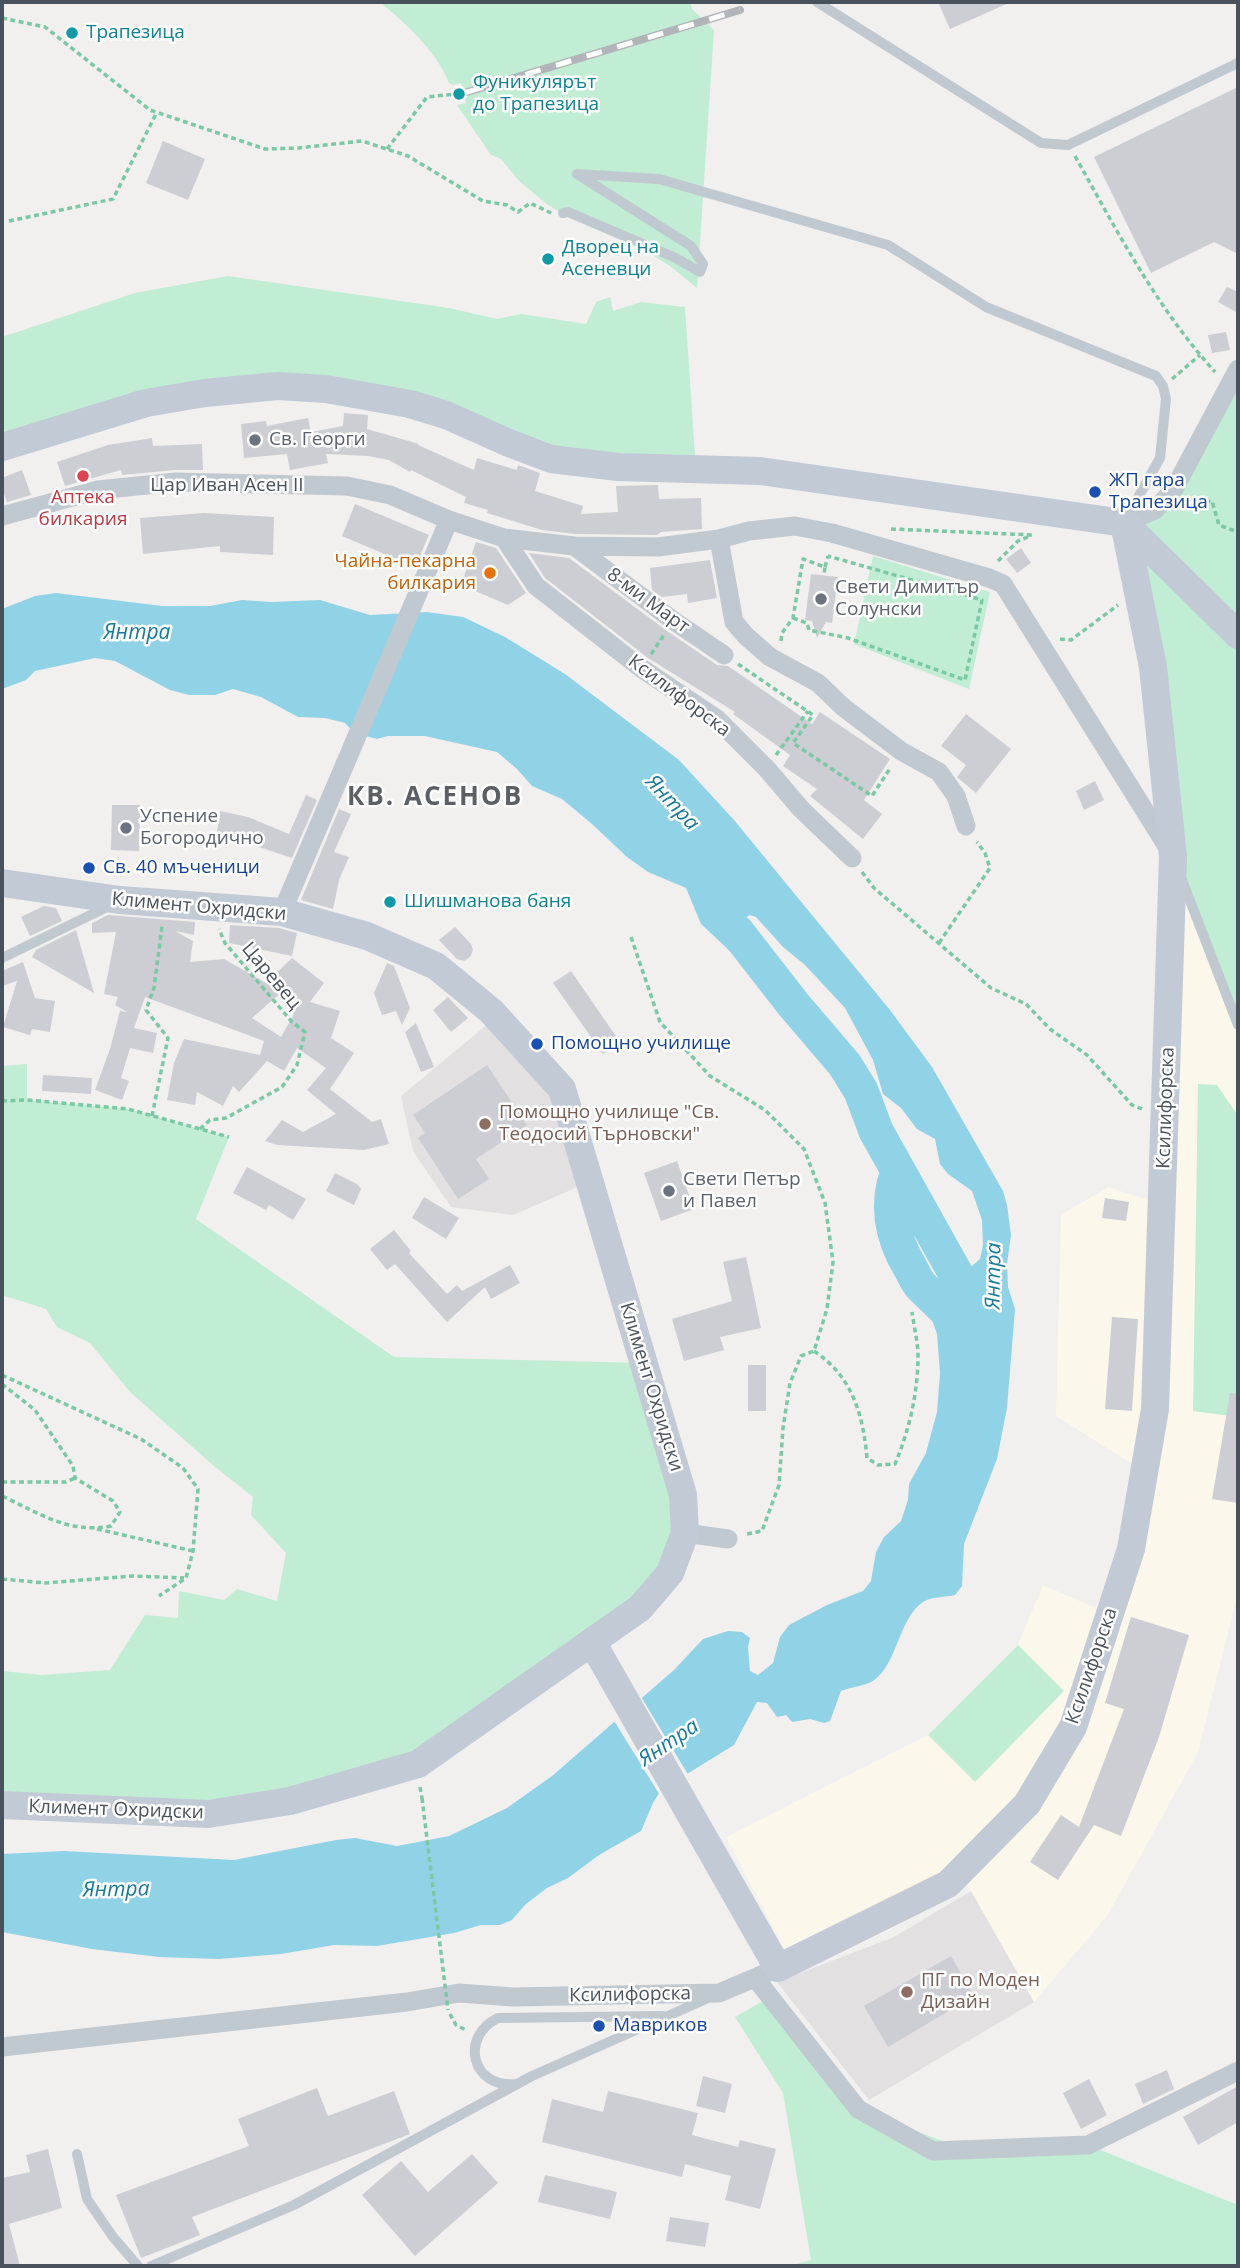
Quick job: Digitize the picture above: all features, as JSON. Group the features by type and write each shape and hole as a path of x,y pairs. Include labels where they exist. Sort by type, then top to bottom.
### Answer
{"street":[{"path":"2,447 146,403 205,393 278,386 326,389 410,404 446,415 551,459 618,467 760,471 1124,523 1155,510 1174,489 1238,369"},
{"name":"Цар Иван Асен II","path":"2,516 98,490 176,482 347,486 390,495 449,520 504,538 574,546 658,547 794,526 832,534 1003,584 1037,636"},
{"path":"282,912 449,520"},
{"path":"1124,523 1238,635"},
{"name":"Ксилифорска","path":"2,2047 407,2003 459,1993 513,1997 719,1993 767,1973 948,1884 1027,1804 1073,1727 1132,1549 1156,1409 1173,856 1153,667 1124,523"},
{"name":"Ксилифорска","path":"504,538 536,586 641,668 717,719 767,769 801,809 852,858"},
{"path":"719,539 734,622 746,636 770,657 818,683 843,707 901,751 939,772 956,796 966,825"},
{"name":"8-ми Март","path":"574,546 724,655"},
{"path":"1037,636 1173,856"},
{"name":"Климент Охридски","path":"2,883 120,900 282,912 367,936 436,966 491,1012 562,1089 684,1495 685,1533 670,1573 598,1654 418,1764 289,1801 208,1814 2,1805"},
{"path":"685,1533 728,1539"},
{"path":"598,1654 677,1791 767,1973 858,2109 933,2151 1088,2146 1238,2071"}],"lane":[{"path":"817,2 1041,143 1068,145 1238,64"},
{"path":"563,213 568,212 676,258 700,272 703,264 691,246 577,174 659,178 888,245 986,307 1156,376 1163,386 1166,399 1160,458 1124,523"},
{"path":"1173,856 1238,1025"},
{"path":"2,958 120,900"},
{"path":"667,2016 498,2018 489,2022 477,2036 475,2056 478,2066 488,2078 505,2085 514,2085 719,1993"},
{"path":"151,2266 293,2205 532,2076"},
{"path":"76,2154 87,2199 113,2237 138,2266"}],"path":[{"path":"2,18 45,27 150,110 265,149 362,141 408,156 482,201 507,205 518,212 530,203 556,215 563,213"},
{"path":"387,149 427,97 455,94"},
{"path":"9,221 113,199 157,112"},
{"path":"1068,145 1146,282 1200,355 1228,387"},
{"path":"1163,386 1200,355"},
{"path":"1174,489 1198,503 1212,501 1219,525 1238,532"},
{"path":"881,529 1032,536"},
{"path":"1007,552 1018,541 1043,531"},
{"path":"793,618 807,623 809,630 848,638 965,680 982,600 828,556"},
{"path":"782,633 793,618 803,559 825,567 824,575"},
{"path":"1037,636 1070,640 1138,590"},
{"path":"641,668 674,621"},
{"path":"724,655 813,715 793,743 872,796 901,751"},
{"path":"767,769 807,711"},
{"path":"939,943 990,868 985,853 966,825"},
{"path":"852,858 874,888 991,988 1026,1004 1050,1029 1087,1055 1132,1105 1166,1120"},
{"path":"152,1116 168,1038 146,1010 154,988 165,903"},
{"name":"Царевец","path":"200,1129 210,1120 226,1118 282,1087 297,1066 304,1032 292,1022 225,943 218,928 217,907"},
{"path":"631,937 660,1022 710,1076 765,1110 804,1149 825,1203 833,1262 827,1310 814,1351"},
{"path":"2,1101 27,1100 128,1109 229,1137"},
{"path":"814,1351 831,1362 852,1392 865,1437 867,1458 878,1465 895,1464 904,1444 915,1398 918,1355 912,1312"},
{"path":"728,1539 762,1531 779,1485 783,1428 790,1383 801,1356 814,1351"},
{"path":"2,1375 141,1439 183,1468 198,1489 193,1551 186,1578 159,1596"},
{"path":"2,1384 35,1410 73,1466 75,1478 113,1501 120,1512 110,1526 95,1529"},
{"path":"2,1482 66,1482 75,1478"},
{"path":"2,1496 70,1527 95,1529 193,1551"},
{"path":"2,1578 46,1583 133,1576 186,1578"},
{"path":"422,1798 448,2010 456,2025 477,2036"}],"shaded area":[{"path":"1173,857 1238,1025 1238,1593 1198,1752 1107,1916 1034,2002 960,1872 791,1962 726,1837 928,1735 1018,1645 1043,1585 1096,1608 1119,1546 1137,1467 1056,1416 1061,1215 1108,1187 1154,1202"},
{"name":"Помощно училище \"Св. Теодосий Търновски\"","path":"489,1023 554,1097 580,1186 513,1215 451,1207 413,1151 401,1096"},
{"name":"ПГ по Моден Дизайн","path":"971,1891 1034,2002 869,2100 777,1982 894,1937"}],"green space":[{"path":"380,2 690,2 692,9 714,30 697,288 670,266 644,250 568,217 548,205 519,181 501,159 491,155 457,105 466,103 461,83 449,83 428,49"},
{"path":"228,276 449,308 497,319 521,314 586,324 596,302 610,297 613,311 641,302 685,307 696,471 618,467 446,415 278,386 2,447 2,337 135,293"},
{"path":"1238,369 1238,1025 1173,857 1124,523 1155,510"},
{"path":"873,556 990,592 969,689 854,644"},
{"path":"27,1064 27,1100 128,1109 229,1137 196,1219 394,1357 644,1363 683,1495 670,1573 418,1764 290,1801 2,1805 2,1671 42,1675 110,1670 145,1615 178,1618 179,1591 224,1600 237,1589 277,1601 286,1553 251,1515 253,1497 130,1392 90,1343 57,1327 46,1309 2,1295 2,1066"},
{"path":"1198,1084 1217,1085 1238,1116 1238,1417 1193,1411"},
{"path":"1018,1645 1064,1691 975,1782 928,1735"},
{"path":"770,1997 858,2109 945,2142 1088,2145 1238,2205 1238,2266 790,2266 811,2260 783,2093 735,2017"}],"water":[{"name":"Янтра","path":"56,593 162,606 210,606 242,600 320,600 370,615 427,612 463,617 505,637 565,674 679,760 734,820 890,1010 932,1067 1003,1191 1011,1235 1007,1264 1008,1287 1015,1309 1007,1408 997,1459 964,1544 962,1586 955,1595 926,1600 915,1610 908,1619 888,1664 870,1683 841,1691 830,1721 824,1723 810,1719 792,1722 786,1715 777,1717 767,1703 757,1702 734,1745 661,1790 641,1831 599,1855 568,1878 547,1888 526,1904 512,1920 500,1925 481,1925 454,1933 377,1946 334,1945 281,1954 219,1959 159,1957 92,1949 2,1932 2,1854 64,1851 234,1860 336,1840 355,1838 397,1846 449,1836 507,1808 552,1776 674,1670 703,1639 728,1631 742,1632 750,1638 750,1671 758,1675 773,1663 780,1637 789,1625 827,1605 863,1591 871,1581 876,1552 884,1537 901,1521 908,1500 909,1484 926,1453 937,1412 940,1373 937,1334 932,1320 947,1278 944,1254 949,1254 961,1265 972,1266 980,1259 983,1245 982,1220 972,1191 948,1174 940,1164 935,1139 917,1129 901,1108 883,1094 873,1060 845,1008 756,917 750,915 742,925 771,965 761,971 741,954 732,953 701,924 686,888 648,872 627,857 562,799 532,786 497,752 425,736 388,736 377,739 354,733 345,723 325,718 298,717 261,697 233,689 215,695 189,695 170,690 115,661 95,658 35,671 26,680 2,689 2,609 35,596"}],"pier":[{"path":"640,1695 689,1776 664,1792 661,1797 613,1719"}],"building":[{"path":"938,2 1011,2 950,29"},
{"path":"1238,87 1238,254 1214,242 1151,273 1094,157"},
{"path":"163,141 205,159 188,200 146,183"},
{"path":"1227,287 1238,292 1238,313 1218,302"},
{"path":"1226,332 1230,350 1212,353 1208,335"},
{"path":"344,413 368,415 367,429 419,444 474,470 477,458 517,470 518,465 540,473 535,491 583,506 581,514 618,512 616,486 658,485 659,499 701,498 702,529 661,532 657,535 575,534 542,530 464,503 466,497 389,460 326,454 328,463 290,470 287,454 244,458 241,424 266,421 267,426 308,418 311,432 343,426"},
{"path":"152,438 153,446 202,444 203,470 122,475 121,470 65,486 57,462 108,445"},
{"path":"22,470 31,495 7,502 2,478"},
{"path":"355,504 429,535 415,567 342,536"},
{"path":"204,513 274,517 273,555 220,552 220,546 143,554 140,518"},
{"path":"476,542 496,548 526,593 508,605 461,585"},
{"path":"1021,548 1031,563 1017,573 1006,559"},
{"path":"529,553 569,558 717,665 728,666 812,724 820,712 890,759 864,800 882,814 863,839 810,796 817,789 783,766 790,755 733,714 735,712 648,658 545,578"},
{"path":"710,560 717,598 688,603 687,594 662,597 652,590 650,568"},
{"name":"Свети Димитър Солунски","path":"811,574 838,577 832,623 826,622 817,638 812,621 805,620"},
{"path":"966,714 1011,749 976,793 957,777 966,765 941,746"},
{"path":"1095,781 1104,800 1084,810 1076,791"},
{"path":"306,795 317,800 292,858 244,842 216,839 220,811 248,817 289,834"},
{"name":"Успение Богородично","path":"112,805 140,805 139,851 111,850"},
{"path":"339,809 351,814 334,852 349,857 339,880 333,909 301,900"},
{"path":"44,906 56,908 62,921 30,936 21,917"},
{"path":"108,915 195,922 194,935 175,931 193,941 190,962 224,959 266,983 292,958 324,983 310,1002 340,1011 331,1038 354,1053 330,1089 372,1122 381,1119 389,1144 364,1150 277,1145 265,1141 282,1120 303,1132 336,1114 307,1090 326,1068 297,1048 284,1071 267,1061 239,1092 233,1086 223,1106 197,1092 195,1105 167,1100 174,1063 184,1039 260,1055 264,1041 145,997 134,1028 157,1033 153,1053 130,1048 121,1078 129,1081 122,1100 95,1090 120,1011 127,1012 115,1005 118,997 104,994 116,932 92,933 92,923","holes":["277,996 294,1014 281,1037 252,1018"]},
{"path":"230,925 279,928 297,933 292,956 229,943"},
{"path":"455,927 471,944 473,950 470,957 464,961 457,959 439,940"},
{"path":"76,930 94,993 32,957 36,950"},
{"path":"23,962 35,998 55,1001 50,1032 32,1029 30,1035 3,1027 17,981 2,986 2,971"},
{"path":"387,963 394,966 410,1008 402,1025 396,1011 382,1015 374,993"},
{"path":"571,971 620,1042 603,1054 553,983"},
{"path":"448,997 468,1018 451,1032 433,1010"},
{"path":"416,1023 434,1067 421,1072 405,1032"},
{"path":"487,1065 527,1125 476,1159 489,1179 458,1199 418,1138 425,1133 413,1115"},
{"path":"43,1075 92,1078 91,1094 42,1091"},
{"name":"Свети Петър и Павел","path":"677,1161 694,1209 661,1221 644,1173"},
{"path":"247,1167 306,1199 293,1220 269,1205 266,1210 233,1193"},
{"path":"335,1173 357,1184 361,1189 354,1205 326,1191"},
{"path":"424,1197 459,1218 446,1239 412,1218"},
{"path":"1105,1198 1129,1202 1126,1221 1102,1218"},
{"path":"394,1230 411,1251 409,1253 447,1294 457,1285 462,1291 510,1265 520,1283 491,1299 485,1287 447,1322 395,1264 387,1270 370,1249"},
{"path":"746,1257 761,1328 720,1337 724,1350 684,1361 672,1319 732,1301 723,1262"},
{"path":"1112,1317 1138,1319 1132,1411 1105,1409"},
{"path":"748,1365 766,1365 766,1411 748,1411"},
{"path":"1230,1393 1238,1394 1238,1503 1212,1499"},
{"path":"1131,1617 1189,1635 1159,1737 1121,1836 1094,1825 1058,1880 1030,1862 1061,1815 1079,1827 1124,1709 1105,1703"},
{"path":"951,1956 974,1996 888,2047 864,2006"},
{"path":"1167,2070 1174,2089 1143,2104 1135,2084"},
{"path":"703,2076 732,2084 725,2113 696,2106"},
{"path":"1089,2079 1107,2115 1081,2129 1063,2093"},
{"path":"1238,2086 1238,2122 1198,2145 1183,2117"},
{"path":"317,2088 328,2116 394,2091 410,2134 192,2217 200,2235 141,2258 116,2195 249,2146 238,2119"},
{"path":"608,2091 698,2113 692,2135 738,2147 740,2140 776,2149 760,2209 725,2200 731,2176 685,2164 682,2177 542,2142 552,2099 603,2112"},
{"path":"48,2149 62,2208 9,2224 20,2266 2,2266 2,2178 30,2172 26,2155"},
{"path":"472,2154 498,2183 415,2256 362,2195 401,2161 428,2192"},
{"path":"545,2175 617,2192 610,2219 538,2202"},
{"path":"670,2217 709,2223 705,2247 666,2241"}],"waterway":[{"path":"737,932 845,1065 861,1091 876,1131 967,1294"},
{"path":"898,1171 891,1209 899,1246 920,1285 972,1337"}],"railway":[{"path":"464,93 740,10"}],"place":[{"name":"Трапезица","path":"72,33"},
{"name":"Фуникулярът до Трапезица","path":"459,94"},
{"name":"Дворец на Асеневци","path":"548,259"},
{"name":"Св. Георги","path":"255,440"},
{"name":"Аптека билкария","path":"83,476"},
{"name":"ЖП гара Трапезица","path":"1095,492"},
{"name":"Чайна-пекарна билкария","path":"490,573"},
{"name":"Свети Димитър Солунски","path":"821,599"},
{"name":"Успение Богородично","path":"126,828"},
{"name":"Св. 40 мъченици","path":"89,868"},
{"name":"Шишманова баня","path":"390,902"},
{"name":"Помощно училище","path":"537,1044"},
{"name":"Помощно училище \"Св. Теодосий Търновски\"","path":"485,1124"},
{"name":"Свети Петър и Павел","path":"669,1191"},
{"name":"ПГ по Моден Дизайн","path":"907,1992"},
{"name":"Мавриков","path":"599,2026"}],"district":[{"name":"КВ. АСЕНОВ","path":"435,798"}]}
